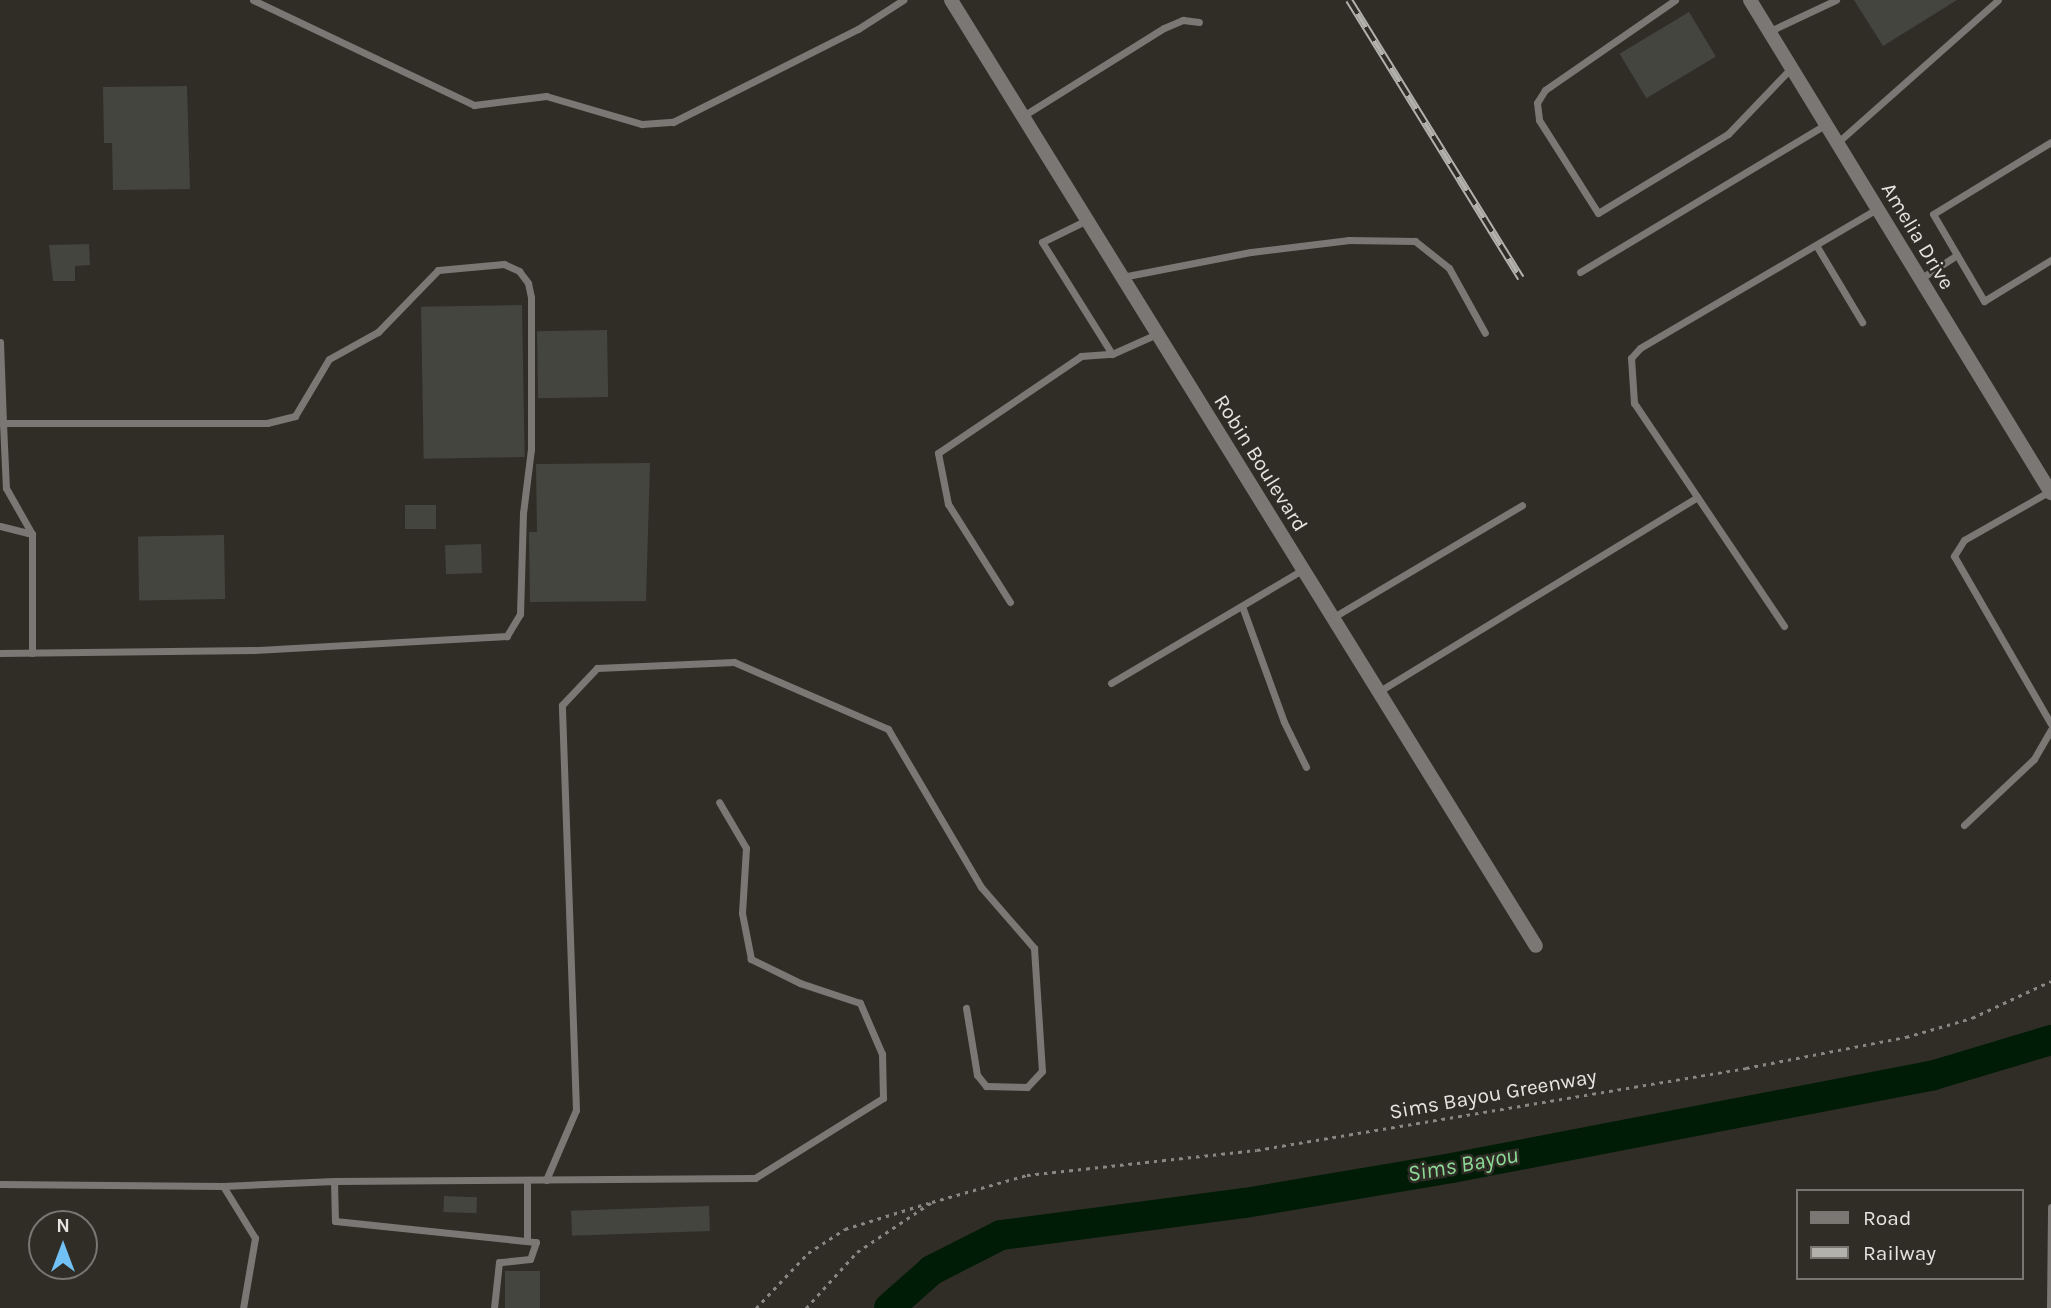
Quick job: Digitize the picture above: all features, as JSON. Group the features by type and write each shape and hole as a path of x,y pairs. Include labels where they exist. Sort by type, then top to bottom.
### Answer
{"street":[{"name":"Robin Boulevard","path":"951,0 1536,946"},
{"name":"Amelia Drive","path":"1750,0 2049,487"}],"lane":[{"path":"253,0 474,105 547,96 642,124 673,122 859,29 903,0"},
{"path":"1675,0 1545,90 1537,103 1539,120 1598,213 1728,134 1791,68"},
{"path":"1769,31 1836,0"},
{"path":"1837,142 1998,0"},
{"path":"1023,116 1164,28 1183,20 1199,22"},
{"path":"1580,272 1826,124"},
{"path":"2051,142 1933,214 1984,301 2051,260"},
{"path":"1784,626 1634,402 1631,358 1640,348 1877,209"},
{"path":"1087,220 1042,242 1112,354"},
{"path":"1122,277 1251,252 1349,240 1404,240 1434,252 1449,268 1485,333"},
{"path":"1816,245 1862,322"},
{"path":"1920,279 1957,255"},
{"path":"0,653 254,650 507,636 520,614 523,513 531,449 528,283 519,271 504,264 438,270 379,332 329,359 295,416 283,420 4,423"},
{"path":"1010,602 948,504 938,453 1081,356 1112,354 1157,334"},
{"path":"0,342 0,397 4,423 6,488 32,534 32,653"},
{"path":"1965,825 2034,759 2051,726 1954,556 1964,540 2049,487"},
{"path":"1377,692 1698,497"},
{"path":"1332,618 1522,505"},
{"path":"0,526 32,534"},
{"path":"1111,684 1302,570"},
{"path":"1242,606 1284,722 1306,766"},
{"path":"546,1180 576,1110 562,705 597,667 734,662 888,729 981,887 1034,948 1042,1071 1027,1087 986,1086 978,1075 966,1008"},
{"path":"0,1184 223,1186 334,1181 755,1178 883,1098 882,1054 860,1003 800,983 751,959 742,913 746,848 719,802"},
{"path":"527,1180 527,1241"},
{"path":"334,1181 335,1221 538,1244 531,1258 499,1262 494,1308"},
{"path":"223,1186 255,1238 243,1308"},
{"path":"2050,1308 2051,1207"}],"path":[{"name":"Sims Bayou Greenway","path":"756,1308 808,1253 845,1229 1027,1175 1179,1161 1257,1150 1906,1037 1972,1018 2051,981"},
{"name":"Sims Bayou Greenway","path":"806,1308 857,1252 932,1202"}],"building":[{"path":"1854,0 1957,0 1883,46"},
{"path":"1689,12 1716,57 1646,98 1620,54"},
{"path":"187,86 190,189 113,190 112,143 104,143 103,87"},
{"path":"89,244 90,265 75,266 75,281 53,281 49,245"},
{"path":"522,305 525,457 424,459 421,307"},
{"path":"607,330 608,397 538,398 537,331"},
{"path":"650,463 646,601 530,602 529,532 537,532 536,464"},
{"path":"405,505 436,505 436,529 405,529"},
{"path":"224,535 225,599 139,600 138,537"},
{"path":"481,544 482,573 446,574 445,545"},
{"path":"444,1196 477,1197 476,1213 443,1212"},
{"path":"709,1206 710,1231 572,1236 571,1211"},
{"path":"505,1271 540,1271 540,1308 505,1308"}],"waterway":[{"name":"Sims Bayou","path":"889,1308 932,1270 1001,1235 1245,1203 1452,1168 1931,1076 2051,1040"}],"railway":[{"path":"1349,0 1521,278"}]}
